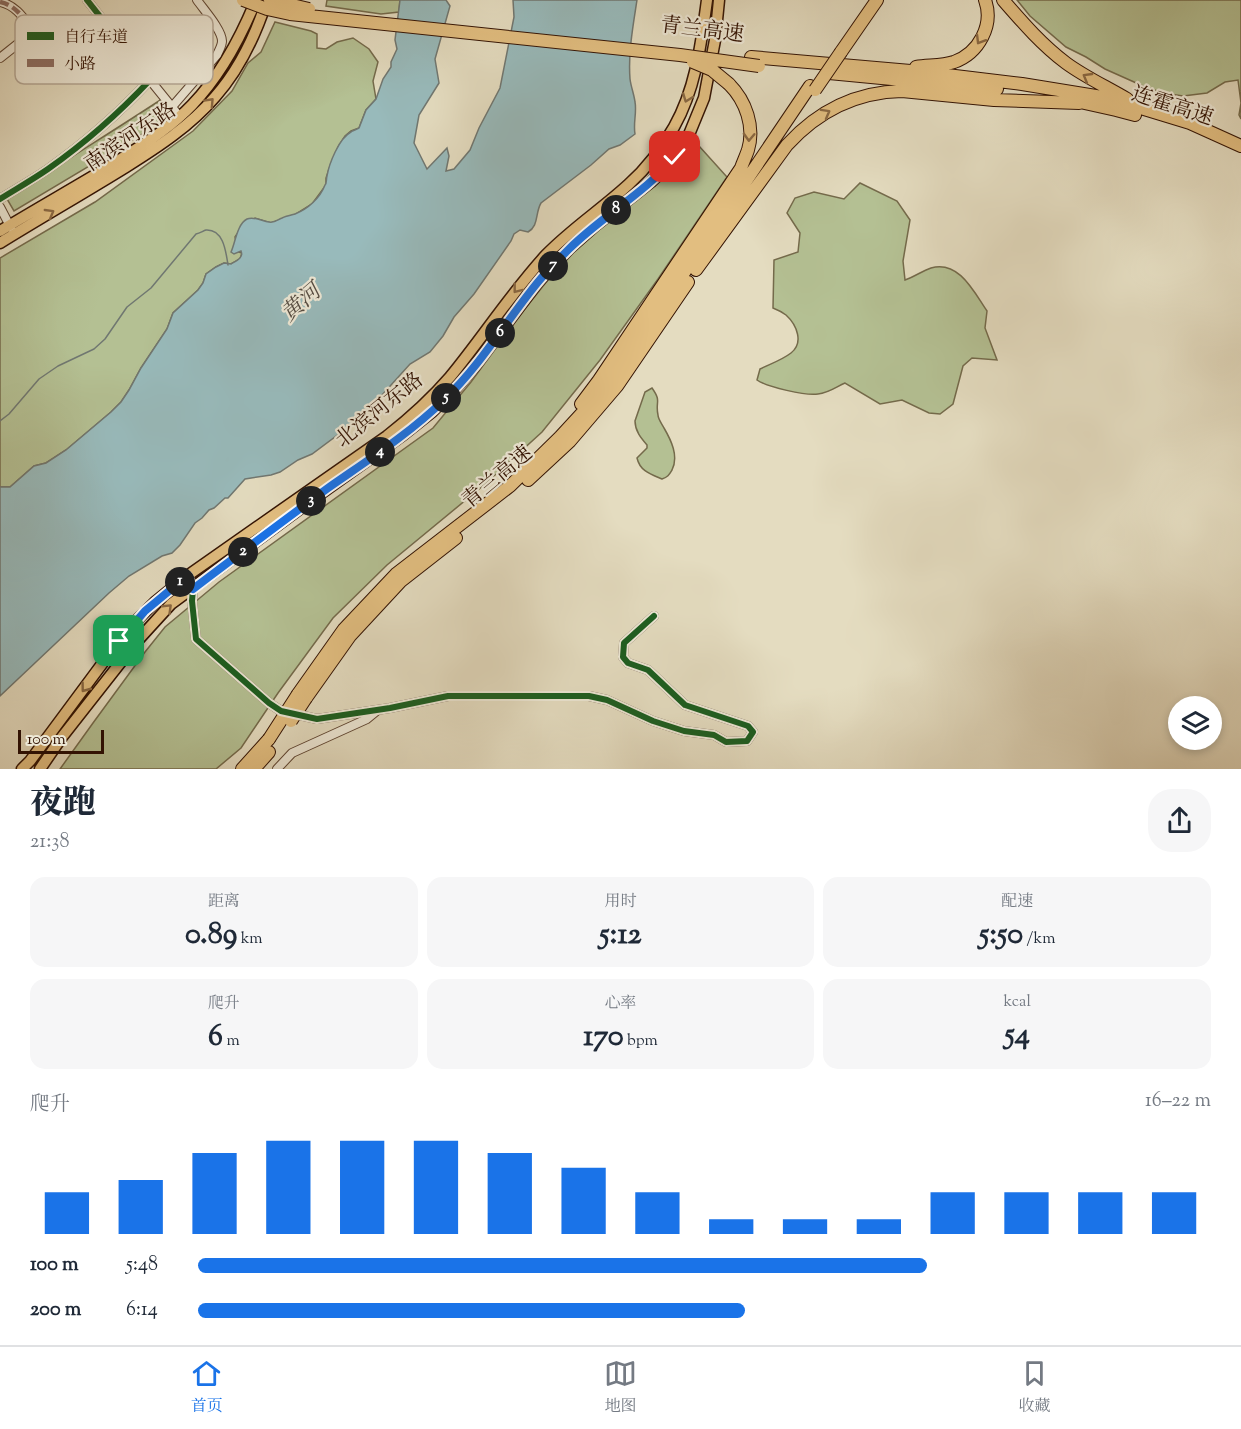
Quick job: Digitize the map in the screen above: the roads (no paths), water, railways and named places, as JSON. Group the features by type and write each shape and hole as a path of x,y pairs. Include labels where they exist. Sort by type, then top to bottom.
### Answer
{"highway":[{"name":"青兰高速","path":"243,0 290,14 672,55"},
{"name":"青兰高速","path":"268,0 317,10 542,32 755,61 844,66"},
{"path":"696,270 838,50 867,0"},
{"path":"838,50 877,0"},
{"path":"844,66 913,67 957,61 968,55 984,35 988,20 988,7 985,0"},
{"path":"1004,0 1035,37 1065,63 1083,75 1158,113"},
{"path":"672,55 755,61 1022,92 1088,103"},
{"path":"546,450 599,380 741,168 748,150 751,134 747,113 741,99 729,84 701,64 672,55"},
{"path":"844,66 922,72 1022,84 1108,98 1158,113"},
{"path":"546,450 596,399 617,372 813,88"},
{"path":"696,270 787,145 817,117 840,105 867,95 902,91 994,100 1088,103"},
{"name":"连霍高速","path":"1088,103 1172,125 1241,155"},
{"name":"连霍高速","path":"1158,113 1190,123 1241,146"},
{"name":"青兰高速","path":"302,696 350,636 401,581 514,492 570,441 617,386 696,270"},
{"name":"青兰高速","path":"302,696 344,629 396,574 510,486 546,450"},
{"path":"254,769 302,696"},
{"path":"242,769 273,740"}],"main road":[{"name":"南滨河东路","path":"213,80 247,23 256,0"},
{"name":"南滨河东路","path":"8,230 100,184 161,145 198,115 216,96 246,51 268,0"},
{"name":"北滨河东路","path":"26,765 127,631 155,602 187,576 387,436 414,413 449,378 540,262 568,234 628,185 645,168 667,138 688,97 700,48 707,0"},
{"name":"北滨河东路","path":"41,769 62,737 139,639 171,604 404,435 432,412 470,373 538,282 569,249 668,166 688,137 704,98 715,40 719,0"},
{"name":"南滨河东路","path":"0,243 8,230 157,136 180,117 210,84"}],"street":[{"path":"87,0 99,15"},
{"path":"197,0 208,15"},
{"path":"0,2 21,15"},
{"path":"213,23 222,38 222,45 213,60"},
{"path":"0,58 15,47"},
{"path":"0,199 48,169 99,131 146,84"},
{"path":"153,84 180,117"},
{"path":"171,108 192,84"},
{"path":"0,207 8,230"},
{"path":"187,576 193,589 196,639 281,711 318,720 448,696 590,696 607,700 653,721 684,731 714,735 726,742 747,741 753,732 748,726 685,705 648,670 628,663 623,657 624,642 654,616"},
{"path":"277,769 292,753 367,719 378,710"},
{"path":"26,765 41,769"}],"water":[{"name":"黄河","path":"400,0 446,0 450,6 435,59 439,83 419,115 414,143 427,169 447,148 449,156 446,171 454,169 470,150 500,88 514,17 513,0 637,0 630,59 630,79 635,106 635,134 620,145 609,149 541,203 534,226 528,232 520,230 514,234 474,294 454,317 430,352 410,364 363,416 312,454 280,472 245,479 228,498 209,510 195,523 172,553 162,556 129,576 0,696 0,487 10,487 34,466 46,463 66,450 121,402 167,329 173,313 198,290 206,274 224,263 231,264 240,257 241,251 234,254 231,252 239,230 247,219 274,222 300,212 317,199 326,184 335,152 347,135 359,128 366,110 376,99 383,79 391,67 397,49 395,40"}],"waterway":[{"path":"0,421 9,414 39,379 58,366 94,349 105,339 127,307 151,288 196,234 206,230 217,233 223,243 228,265"}]}
